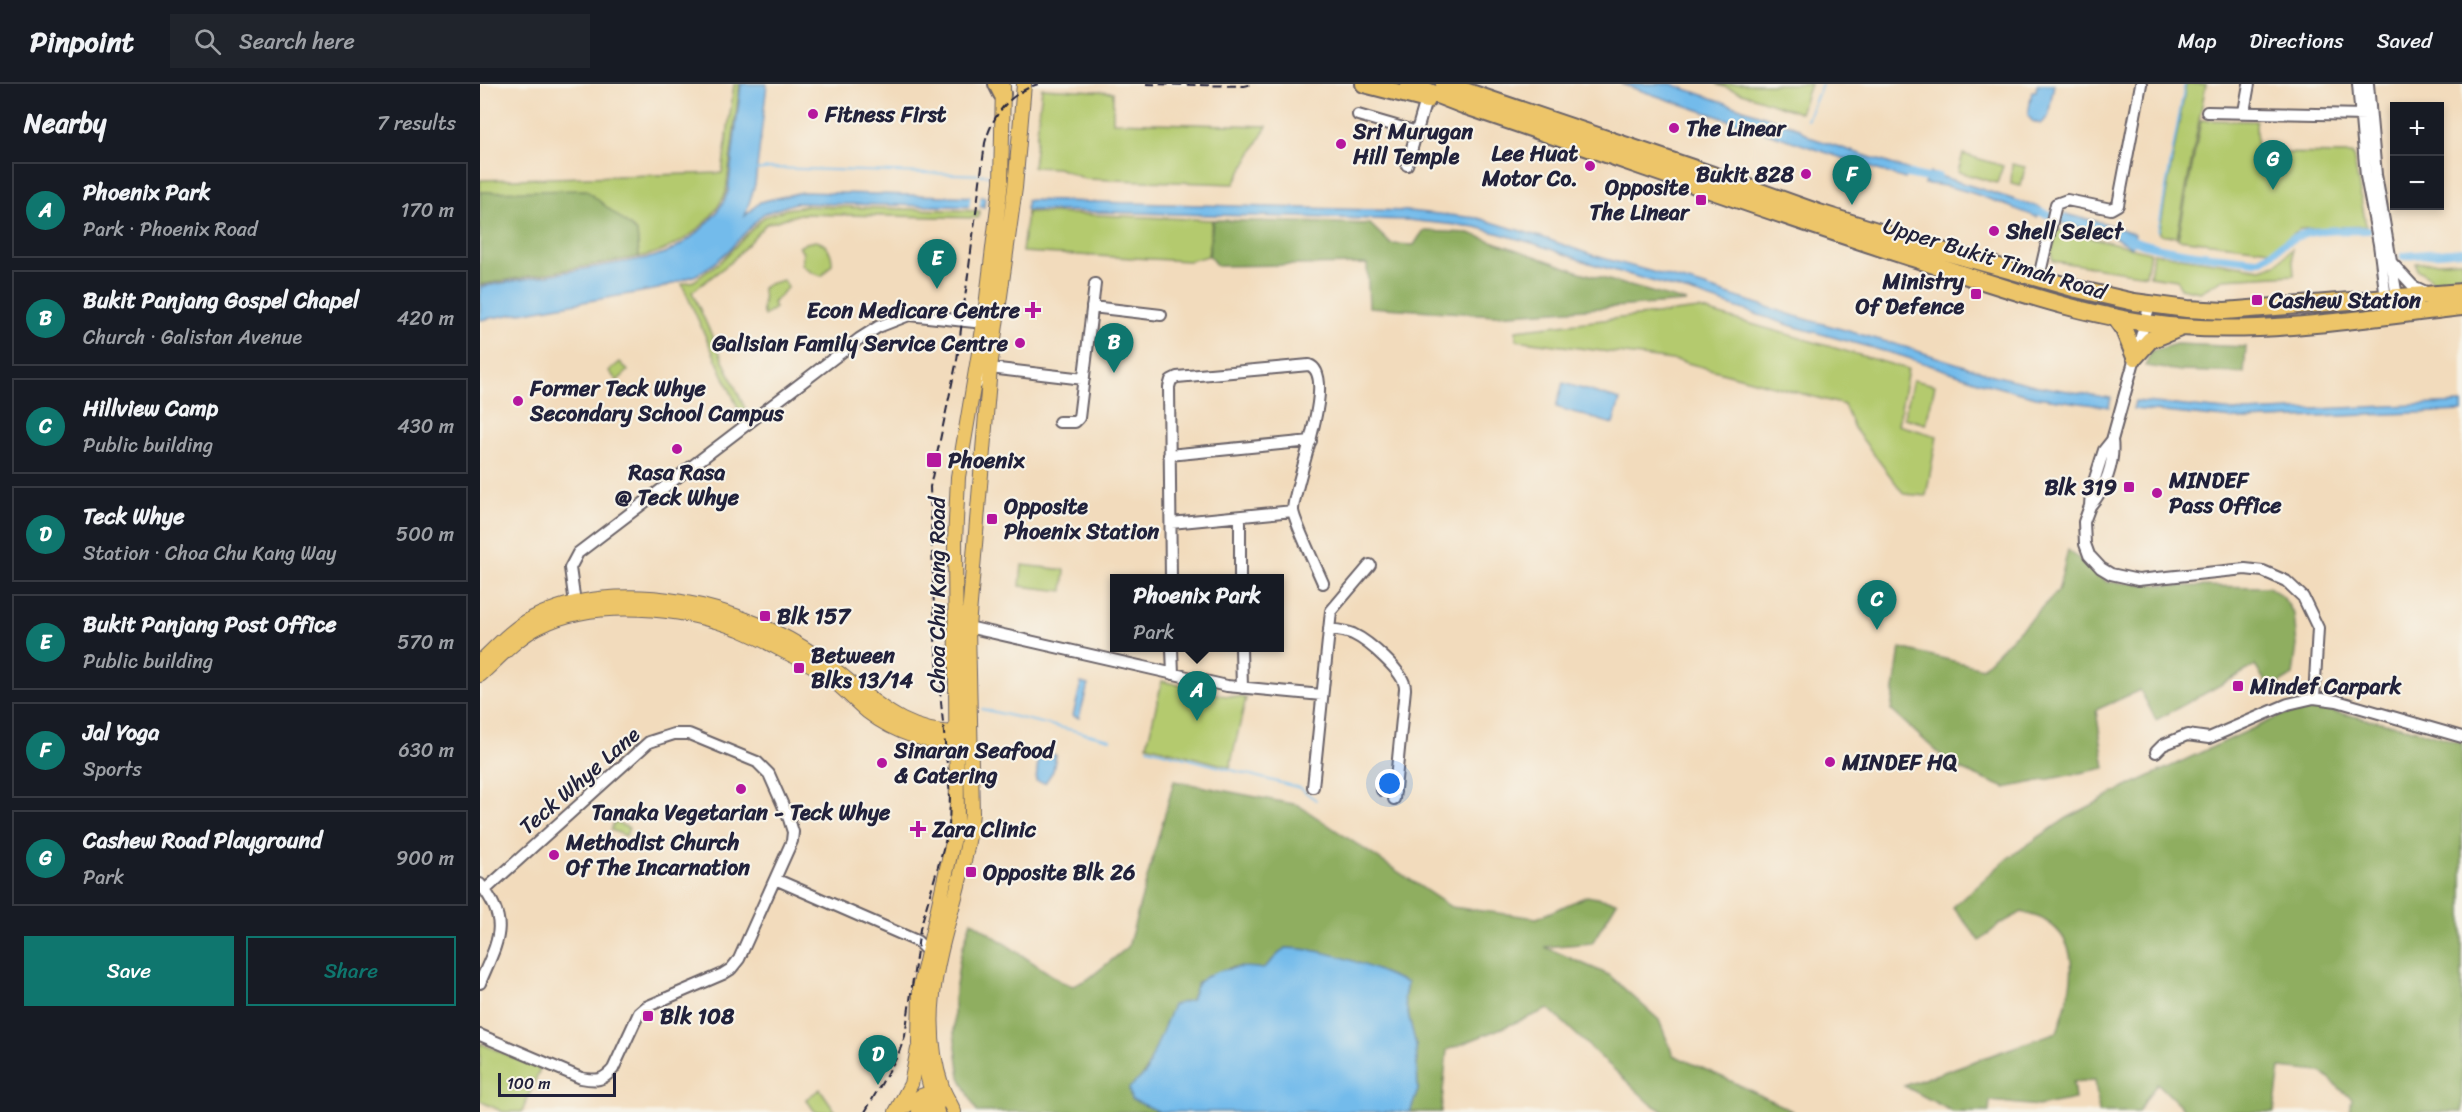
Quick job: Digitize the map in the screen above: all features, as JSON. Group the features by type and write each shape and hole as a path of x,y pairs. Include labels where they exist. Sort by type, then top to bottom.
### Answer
{"highway":[{"path":"1364,84 1426,100 1463,105"},
{"path":"1409,84 1463,105"},
{"path":"1444,84 1653,156"},
{"path":"1474,84 1639,144 1653,156"},
{"name":"Upper Bukit Timah Road","path":"1463,105 1842,235 2035,296 2146,323 2224,329 2281,327 2393,306 2434,295 2462,292"},
{"name":"Upper Bukit Timah Road","path":"1653,156 1931,248 2077,289 2150,304 2225,310 2393,306 2462,308"},
{"path":"2275,308 2282,314 2281,327"},
{"path":"2115,316 2124,330 2135,357 2150,340 2181,327"}],"main road":[{"name":"Choa Chu Kang Road","path":"941,1101 919,1044 920,988 930,933 946,879 957,824 976,513 990,368 1016,188 1024,84"},
{"name":"Choa Chu Kang Road","path":"941,1101 931,1003 939,954 970,835 972,813 958,708 956,522 958,477 984,323 1001,182 1001,87"},
{"path":"958,477 964,494 973,491 979,480"},
{"path":"956,522 963,505 972,505 976,513"},
{"path":"480,662 531,619 625,598 687,602 745,619 819,657 895,717 920,729 963,739"},
{"path":"480,675 525,635 576,608 663,611 696,616 739,629 819,670 868,711 890,726 909,734 963,739"},
{"path":"939,733 952,719 958,708"},
{"path":"896,1112 911,1084 919,1044"},
{"path":"896,1112 921,1096 941,1101"},
{"path":"919,1112 941,1101"}],"street":[{"path":"2039,277 2054,209 2062,200 2111,209 2118,205 2141,84"},
{"path":"2244,112 2249,84"},
{"path":"2358,84 2376,175 2393,306"},
{"path":"2368,84 2365,115 2366,176 2376,228 2391,257 2413,286 2434,295"},
{"path":"1407,165 1426,100"},
{"path":"2207,112 2365,115"},
{"path":"1358,115 1417,132"},
{"path":"2391,257 2393,306"},
{"path":"1059,423 1078,421 1095,284"},
{"path":"2150,304 2112,440 2114,453 2103,487 2090,506 2084,522 2089,555 2101,568 2122,578 2138,580 2245,569 2263,571 2280,577 2297,589 2309,607 2318,628 2314,698"},
{"path":"1092,307 1161,315"},
{"path":"576,608 570,568 578,553 859,339 878,327 909,315 984,323"},
{"path":"1172,574 1169,455 1169,387 1171,380 1195,375 1309,365 1315,367 1318,372 1318,401 1311,441 1293,511 1323,583"},
{"path":"973,395 982,371 990,368 1083,378"},
{"path":"1169,455 1311,441"},
{"path":"1171,523 1293,511"},
{"path":"1239,517 1240,574"},
{"path":"1313,787 1331,611 1370,565"},
{"path":"968,627 1242,688 1322,696"},
{"path":"1329,629 1356,636 1397,670 1406,685 1395,796 1382,790"},
{"path":"1172,652 1173,674"},
{"path":"1241,652 1242,688"},
{"path":"2156,752 2163,745 2187,735 2209,738 2288,704 2314,698 2337,701 2462,737"},
{"name":"Teck Whye Lane","path":"480,983 500,930 500,919 496,908 482,887 649,742 667,735 682,733 701,738 751,759 769,774 793,832 792,841 742,953 731,969 646,1006 639,1013 613,1069 607,1076 596,1081 581,1078 480,1035"},
{"path":"775,879 917,941 927,951"},
{"path":"917,941 930,933"}],"green space":[{"path":"734,84 740,84 726,192 711,216 701,226 666,249 639,257 637,232 514,192 480,192 480,180 722,173"},
{"path":"1716,84 1810,84 1800,113"},
{"path":"2186,84 2206,84 2177,237 2159,234"},
{"path":"1042,88 1113,92 1113,122 1267,126 1234,184 1085,179 1058,168 1033,167"},
{"path":"2201,120 2256,121 2257,153 2353,154 2366,226 2300,229 2271,250 2178,239"},
{"path":"1963,154 2003,166 1997,183 1958,172"},
{"path":"2012,164 2025,167 2021,186 2011,184"},
{"path":"586,190 637,232 639,257 480,285 480,192"},
{"path":"805,206 980,211 978,218 800,214 766,224 731,262 692,292 747,413 742,417 682,284 694,281 721,261 764,217"},
{"path":"1027,212 1212,220 1208,256 1189,261 1022,252"},
{"path":"1213,220 1370,224 1391,244 1414,245 1423,231 1469,233 1580,272 1687,302 1495,315 1369,307 1367,264 1217,266 1209,256"},
{"path":"2057,229 2150,252 2146,275 2053,261 2051,253"},
{"path":"816,241 826,246 831,256 832,264 822,276 802,265 803,253 799,247"},
{"path":"2292,249 2294,275 2223,279 2200,292 2180,288 2177,280 2150,276 2153,253 2261,269 2276,264"},
{"path":"2462,261 2462,279 2435,282 2417,269 2416,263"},
{"path":"783,280 788,287 773,303 775,308 764,316 762,288"},
{"path":"1699,309 1908,369 1898,425 1937,436 1926,496 1904,494 1854,428 1844,405 1680,361 1516,340 1516,330"},
{"path":"2176,344 2246,347 2244,373 2181,371 2145,366 2151,351"},
{"path":"620,362 628,371 617,381 609,371"},
{"path":"1913,380 1935,385 1926,424 1904,418"},
{"path":"2068,550 2107,582 2269,587 2283,597 2294,614 2297,645 2293,675 2270,689 2255,666 2156,720 2140,690 2096,710 2105,768 2005,788 1953,766 1891,710 1900,648 1982,668 2058,591"},
{"path":"1022,565 1065,570 1063,591 1020,586"},
{"path":"1162,681 1220,695 1246,698 1230,767 1147,745"},
{"path":"2316,708 2413,729 2462,743 2462,1112 2350,1112 2352,1099 2321,1072 2280,1068 2274,1112 2187,1112 2157,1083 2138,1112 2099,1112 2095,1080 2073,1082 2075,1099 2038,1106 1990,1101 1989,1112 1953,1112 1904,1086 2057,1032 2066,1003 2072,972 2066,943 2057,930 2042,919 2022,912 2000,924 1980,941 1953,907 2008,858 2067,818 2126,787 2282,715"},
{"path":"1174,781 1298,805 1451,907 1537,918 1587,896 1617,902 1592,943 1545,947 1609,975 1659,1020 1673,1055 1794,1112 1664,1112 1651,1104 1549,1009 1447,1050 1441,1112 1410,1112 1418,1090 1416,1045 1404,998 1407,983 1362,964 1333,955 1285,948 1263,969 1231,967 1198,982 1191,1000 1165,1024 1161,1041 1131,1099 1160,1112 977,1112 960,1077 954,1033 954,1000 960,957 971,921 1062,982 1073,986 1088,979 1128,947"},
{"path":"614,822 629,828 626,836 611,830"},
{"path":"480,1043 540,1069 522,1112 503,1112 480,1101"},
{"path":"820,1089 836,1112 815,1112 806,1099"}],"water":[{"path":"741,84 767,84 755,184 745,216 760,202 802,192 985,197 984,207 795,203 763,214 728,251 696,275 658,289 480,320 480,287 653,257 676,248 698,232 716,213 728,192"},
{"path":"1621,84 1671,84 1796,127 1812,138 1909,170 1905,179"},
{"path":"2037,84 2054,84 2048,117 2040,124 2032,121 2028,115 2032,91 2036,91"},
{"path":"1930,173 2041,208 2037,217 1966,191 1924,184"},
{"path":"1027,200 1408,211 1478,218 1592,255 1699,285 1993,375 2038,386 2111,398 2109,407 2036,397 1990,385 1902,356 1792,326 1696,294 1476,227 1408,220 1026,210"},
{"path":"2065,214 2104,223 2135,234 2132,247 2111,235 2062,223"},
{"path":"1563,383 1620,400 1613,424 1556,407"},
{"path":"2135,401 2245,412 2462,403 2462,411 2245,420 2133,409"},
{"path":"1081,683 1088,685 1079,718 1073,716"},
{"path":"1039,752 1056,755 1053,771 1045,783 1036,781"},
{"path":"1285,948 1333,955 1362,964 1407,983 1404,998 1416,1045 1418,1090 1410,1112 1160,1112 1131,1099 1129,1088 1145,1074 1173,1005 1191,1000 1195,988 1205,977 1238,968 1263,969"}],"pier":[{"path":"971,193 981,194 979,210 969,210"}],"waterway":[{"path":"1807,120 1822,84"},
{"path":"2158,232 2185,84"},
{"path":"754,170 771,168 988,175"},
{"path":"1898,172 1927,178 1938,177"},
{"path":"2029,209 2072,221"},
{"path":"2124,236 2170,250 2255,261 2304,234 2322,231 2368,230"},
{"path":"2404,256 2462,251"},
{"path":"982,709 1110,739"},
{"path":"1148,748 1300,788 1316,800"}],"railway":[{"path":"865,1112 898,1055 905,1036 920,929 949,828 950,796 935,639 930,487 957,360 985,143 993,123 1004,106 1019,93 1038,84"},
{"path":"1146,84 1244,86 1253,84"}],"place":[{"name":"Fitness First","path":"813,114"},
{"name":"The Linear","path":"1674,128"},
{"name":"Sri Murugan Hill Temple","path":"1341,144"},
{"name":"Lee Huat Motor Co.","path":"1590,166"},
{"name":"Bukit 828","path":"1806,174"},
{"name":"Cashew Road Playground","path":"2273,190"},
{"name":"Opposite The Linear","path":"1701,200"},
{"name":"Jal Yoga","path":"1852,205"},
{"name":"Shell Select","path":"1994,231"},
{"name":"Bukit Panjang Post Office","path":"937,289"},
{"name":"Ministry Of Defence","path":"1976,294"},
{"name":"Cashew Station","path":"2257,300"},
{"name":"Econ Medicare Centre","path":"1033,310"},
{"name":"Galisian Family Service Centre","path":"1020,343"},
{"name":"Bukit Panjang Gospel Chapel","path":"1114,373"},
{"name":"Former Teck Whye Secondary School Campus","path":"518,401"},
{"name":"Rasa Rasa @ Teck Whye","path":"677,449"},
{"name":"Phoenix","path":"934,460"},
{"name":"Blk 319","path":"2129,487"},
{"name":"MINDEF Pass Office","path":"2157,493"},
{"name":"Opposite Phoenix Station","path":"992,519"},
{"name":"Blk 157","path":"765,616"},
{"name":"Hillview Camp","path":"1877,630"},
{"name":"Between Blks 13/14","path":"799,668"},
{"name":"Mindef Carpark","path":"2238,686"},
{"name":"Phoenix Park","path":"1197,721"},
{"name":"MINDEF HQ","path":"1830,762"},
{"name":"Sinaran Seafood & Catering","path":"882,763"},
{"name":"Tanaka Vegetarian - Teck Whye","path":"741,789"},
{"name":"Zara Clinic","path":"918,829"},
{"name":"Methodist Church Of The Incarnation","path":"554,855"},
{"name":"Opposite Blk 26","path":"971,872"},
{"name":"Blk 108","path":"648,1016"},
{"name":"Teck Whye","path":"878,1085"}]}
